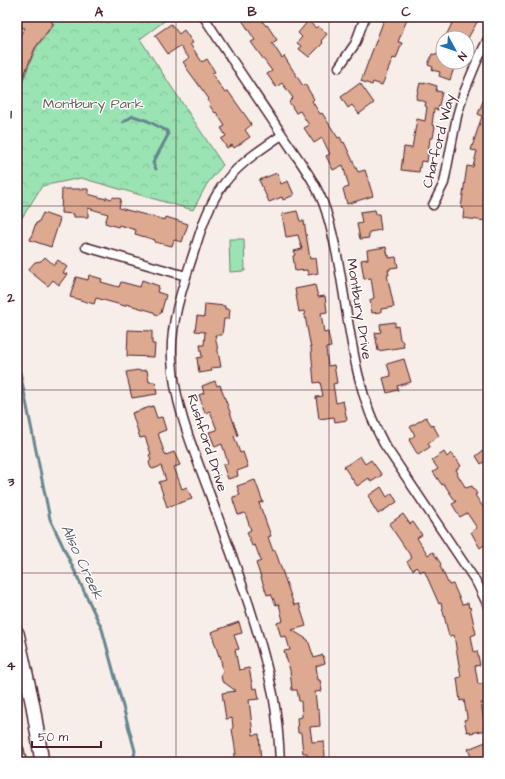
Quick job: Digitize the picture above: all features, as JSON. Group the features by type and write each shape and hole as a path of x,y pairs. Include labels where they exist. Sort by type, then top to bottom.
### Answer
{"main road":[{"path":"17,633 33,706 42,762"},
{"path":"17,751 19,762"}],"street":[{"name":"Montbury Drive","path":"204,17 312,179 320,195 326,210 337,250 355,366 376,428 384,444 477,583 488,606"},
{"path":"339,67 355,44 365,17"},
{"name":"Charford Way","path":"434,204 444,183 457,116 463,95 486,48 488,39"},
{"name":"Rushford Drive","path":"280,762 277,721 273,695 259,637 240,578 179,407 172,357 173,333 186,276 200,232 217,193 228,178 253,154 282,134"},
{"path":"86,248 186,276"}],"green space":[{"name":"Montbury Park","path":"49,17 170,17 140,39 223,165 207,184 193,210 81,178 42,186 20,221 17,220 17,102 24,78 36,48 54,24"},
{"path":"229,239 244,239 245,271 230,272"}],"building":[{"path":"22,17 48,17 53,24 35,48 17,92 18,38 25,28 20,27"},
{"path":"240,17 259,17 266,26 267,25 277,40 272,43 282,58 284,56 303,86 305,84 314,99 312,101 320,114 322,113 338,138 340,137 343,143 344,142 358,172 365,170 373,196 347,204 343,189 349,187 343,165 333,170 326,156 330,154 322,138 314,143 304,128 309,125 300,111 296,113 289,102 293,98 282,83 276,87 267,74 272,71 251,42 255,40"},
{"path":"385,17 408,17 398,42 402,43 396,59 393,58 382,85 373,82 372,85 361,81"},
{"path":"455,17 480,17 473,30 449,30"},
{"path":"308,21 316,28 318,26 327,34 321,41 323,43 309,57 299,49 301,46 297,43 302,37 298,33"},
{"path":"171,24 179,34 184,30 193,43 190,44 202,62 207,59 215,72 212,74 225,93 228,91 250,122 251,125 245,130 250,137 234,148 232,145 227,148 221,139 226,136 221,128 225,126 216,112 215,113 209,105 210,104 207,100 209,99 185,66 183,62 189,58 180,46 168,54 155,35"},
{"path":"432,54 435,55 435,70 453,70 450,80 439,76 440,72 432,70 433,67 428,65"},
{"path":"424,82 437,86 436,91 442,92 438,110 434,109 432,125 435,126 433,138 430,138 427,162 421,161 419,172 401,170 404,147 412,148 417,119 425,121 427,107 425,106 426,102 416,99 420,83 424,84"},
{"path":"360,83 374,103 359,114 352,105 348,108 341,97"},
{"path":"487,91 488,124 484,135 488,136 488,160 485,170 488,171 483,198 488,199 486,221 463,218 464,209 461,208 467,166 473,167 477,151 471,150 482,116 478,114"},
{"path":"277,173 281,184 288,181 294,195 283,200 282,197 269,202 259,180"},
{"path":"62,189 88,189 88,194 106,199 106,197 111,199 114,197 121,199 119,208 165,220 166,217 188,224 182,242 174,240 172,246 154,242 155,240 135,234 136,230 105,223 108,214 88,208 88,217 74,217 74,214 61,213"},
{"path":"375,210 376,214 379,214 381,230 369,232 369,238 360,239 357,224 362,223 360,212"},
{"path":"297,211 300,221 304,221 310,259 316,258 318,273 308,275 307,270 295,271 293,256 295,255 294,251 302,249 298,235 286,237 282,214"},
{"path":"43,213 60,219 51,247 30,240 36,223 38,223"},
{"path":"386,247 389,258 396,257 398,267 390,268 390,270 388,270 389,275 387,275 394,307 381,309 381,312 372,313 370,300 374,298 371,278 364,279 361,260 368,259 367,250"},
{"path":"45,257 54,265 58,260 67,267 63,273 67,274 59,285 53,280 48,286 28,270 35,262 41,261"},
{"path":"89,275 102,279 101,282 119,287 121,282 140,287 142,280 159,286 157,292 166,295 161,313 158,315 154,312 126,304 125,306 96,298 94,304 70,297 76,277 88,280"},
{"path":"315,285 318,297 325,296 327,312 321,313 324,333 328,332 331,347 326,348 328,366 334,365 337,383 333,384 336,403 343,401 347,420 335,422 334,417 319,419 316,397 323,396 320,382 314,383 311,348 304,311 299,312 295,289"},
{"path":"205,304 225,306 225,309 230,309 229,319 224,319 222,335 215,335 221,367 211,368 212,371 199,373 197,358 202,357 200,345 204,345 205,332 195,331 197,316 204,317"},
{"path":"395,322 395,327 398,326 400,339 403,342 404,347 378,351 375,333 381,332 380,324"},
{"path":"128,330 152,331 152,344 155,344 154,357 127,356"},
{"path":"404,359 411,382 397,386 398,390 387,393 383,378 391,376 387,364"},
{"path":"147,370 149,382 155,382 157,394 132,398 126,372"},
{"path":"215,381 217,386 220,385 238,435 234,436 240,453 243,452 248,467 237,471 238,476 228,479 223,465 228,463 222,444 215,447 209,432 217,430 210,411 205,413 199,395 204,393 202,386"},
{"path":"153,406 157,418 162,417 166,430 158,433 164,452 166,455 174,452 180,465 174,467 182,489 187,487 192,499 167,507 159,482 166,480 161,466 153,469 151,468 149,463 151,459 149,455 151,454 145,437 140,438 132,413"},
{"path":"426,417 432,426 433,425 439,436 428,443 430,447 418,455 409,440 415,435 410,427"},
{"path":"484,450 488,456 488,459 481,464 476,456"},
{"path":"444,452 447,457 451,453 454,458 455,457 461,466 456,470 458,473 457,474 466,488 472,486 477,494 475,495 485,510 488,508 488,542 480,548 471,532 477,528 467,513 460,517 452,504 456,502 444,484 442,485 433,472 438,469 432,460"},
{"path":"360,456 365,464 371,460 382,475 371,482 369,478 357,486 344,467"},
{"path":"255,480 263,502 259,503 271,536 268,537 273,551 275,550 294,605 299,604 306,626 292,630 308,640 314,658 323,655 325,663 316,666 318,680 320,680 322,691 315,692 317,710 319,710 320,726 310,727 312,742 324,741 324,762 308,762 307,753 303,753 301,733 298,733 297,718 302,717 301,701 299,701 297,690 292,690 290,670 284,651 290,650 286,636 281,637 277,623 283,621 279,604 276,605 271,594 267,595 256,563 261,561 255,545 252,546 247,532 251,530 245,513 238,515 233,500 233,497 240,495 237,486"},
{"path":"381,487 387,497 392,493 397,502 378,514 368,496"},
{"path":"403,514 410,524 413,522 422,535 417,538 428,555 433,552 441,564 440,566 449,585 453,584 462,604 468,603 469,608 470,607 476,634 471,636 474,652 477,651 480,665 475,666 478,684 485,684 486,687 488,702 481,703 484,720 488,719 488,730 470,733 470,731 467,732 464,720 467,719 467,717 464,700 460,701 457,678 461,677 454,635 449,636 441,603 439,604 424,570 420,572 416,567 413,570 407,562 412,558 389,524"},
{"path":"239,622 242,633 234,635 239,649 235,650 239,670 249,668 253,689 257,688 259,699 249,700 253,735 259,734 261,762 234,762 234,754 236,754 232,729 232,718 226,719 222,693 236,691 222,681 221,675 223,672 220,655 219,656 211,632"},
{"path":"488,741 488,762 473,762 468,749"}],"waterway":[{"path":"123,122 133,116 148,121 167,131 168,135 153,163 156,169"},
{"name":"Aliso Creek","path":"17,370 20,372 50,519 102,629 135,751 133,762"}]}
